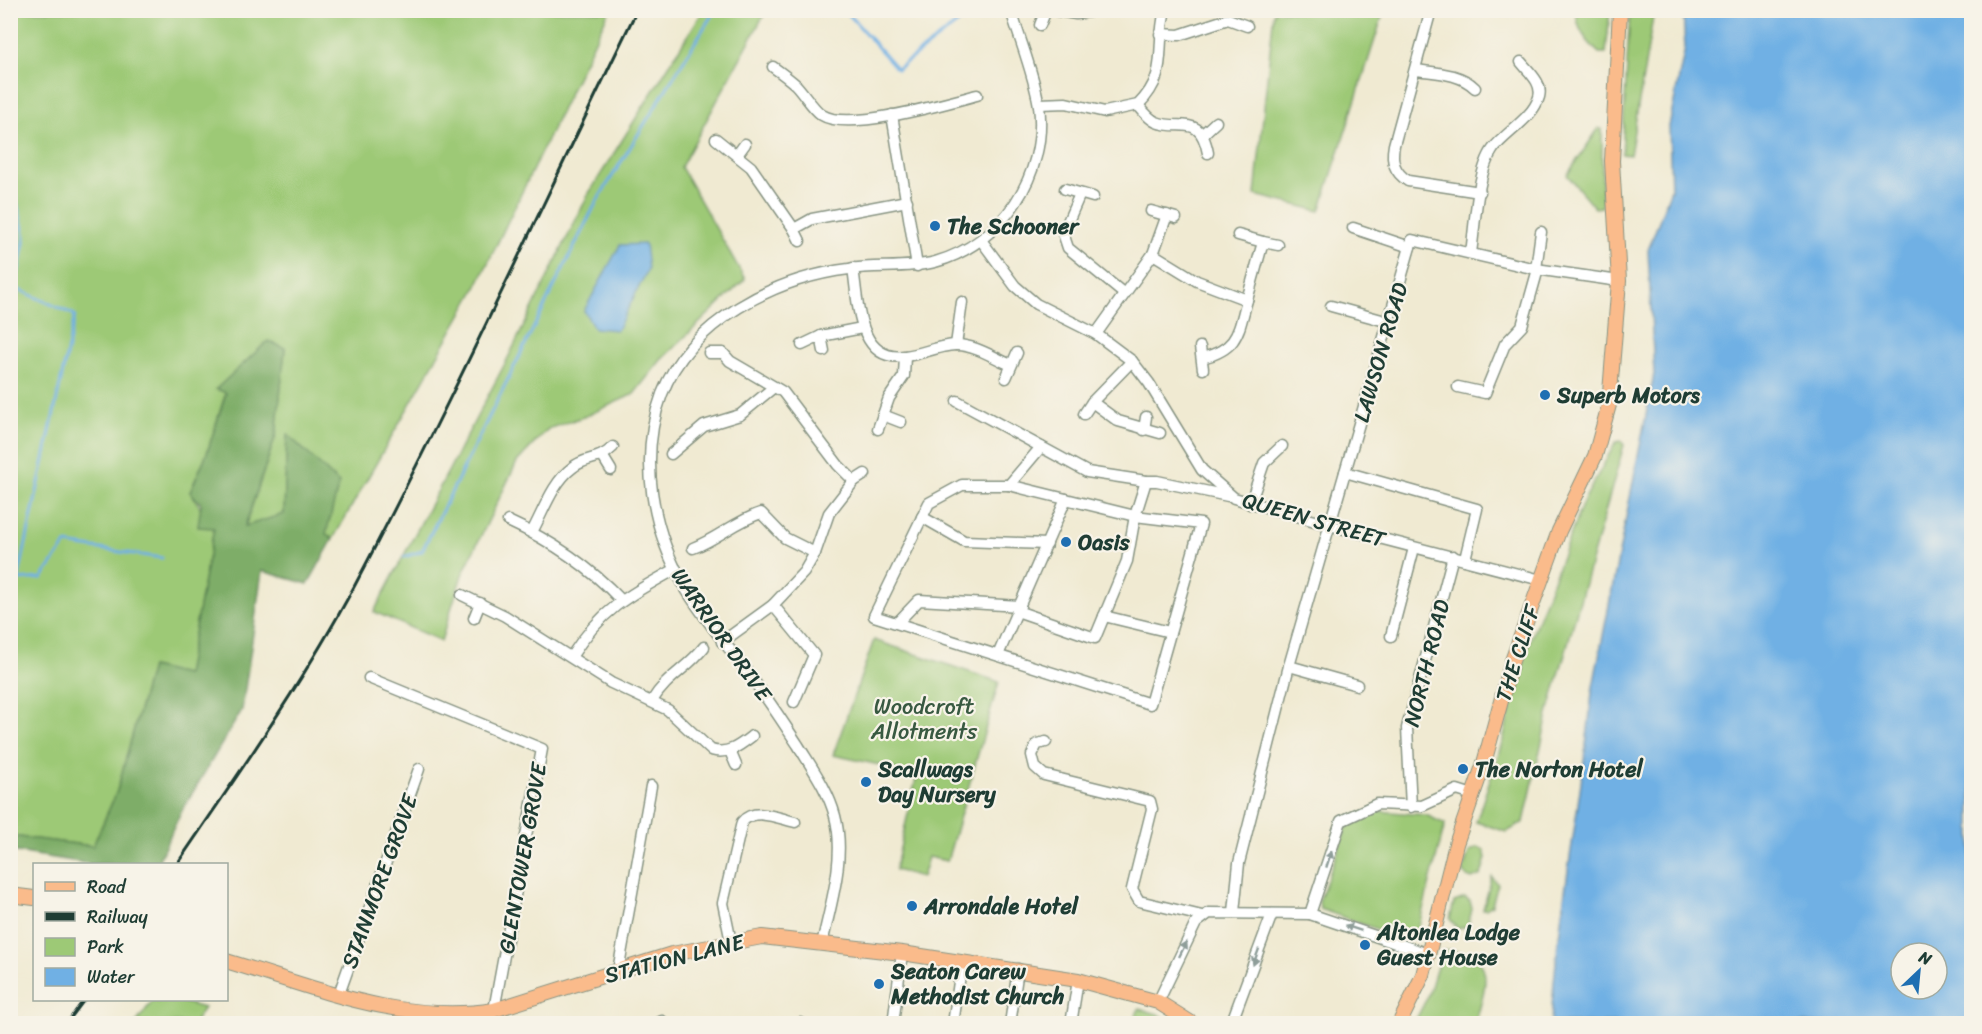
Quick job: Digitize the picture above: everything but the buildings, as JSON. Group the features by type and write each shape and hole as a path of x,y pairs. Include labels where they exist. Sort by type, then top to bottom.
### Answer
{"main road":[{"name":"THE CLIFF","path":"1399,1023 1416,993 1456,844 1473,795 1512,661 1559,531 1595,456 1602,433 1613,376 1620,281 1612,161 1620,10"},
{"path":"10,895 33,898"},
{"name":"STATION LANE","path":"228,962 382,1008 440,1019 494,1010 672,954 762,937 962,961 1078,980 1158,1002 1193,1023"}],"street":[{"name":"WARRIOR DRIVE","path":"822,944 837,876 839,845 836,817 827,791 770,702 722,642 687,590 676,569 658,524 651,491 650,452 654,420 664,390 678,366 699,340 745,304 798,279 853,268 917,266 949,257 981,240 997,227 1015,205 1029,179 1038,151 1039,104 1011,10"},
{"path":"1040,25 1046,10"},
{"path":"1052,10 1076,14 1100,10"},
{"path":"1039,104 1066,104 1105,112 1138,105 1158,79 1160,34 1165,10"},
{"path":"1431,10 1394,145 1394,167 1399,175 1408,181 1480,192"},
{"path":"1160,34 1189,33 1229,15 1247,26"},
{"path":"1471,253 1480,192 1492,150 1534,108 1539,98 1540,89 1537,81 1521,62"},
{"path":"773,67 794,84 823,116 852,121 892,115 977,96"},
{"path":"1416,70 1458,76 1467,79 1476,88"},
{"path":"1138,105 1156,122 1180,123 1203,134 1208,153"},
{"path":"892,115 917,266"},
{"path":"1203,134 1216,122"},
{"path":"716,139 758,175 800,241"},
{"path":"737,155 745,144"},
{"path":"1065,189 1093,197"},
{"path":"1080,194 1062,234 1064,239 1068,248 1123,293"},
{"path":"794,229 812,219 907,201"},
{"path":"1096,334 1123,293 1153,254 1171,216 1151,211"},
{"path":"1353,228 1410,247 1412,240 1537,269 1620,281"},
{"path":"1458,387 1485,393 1505,344 1522,326 1537,269 1541,232"},
{"path":"1238,235 1278,245"},
{"name":"QUEEN STREET","path":"981,240 1015,286 1036,304 1096,334 1132,361 1149,382 1202,470 1234,498 1414,548 1541,580"},
{"path":"1202,358 1218,354 1231,345 1247,300 1263,242"},
{"name":"LAWSON ROAD","path":"1234,912 1239,863 1289,666 1410,247"},
{"path":"1153,254 1197,280 1247,300"},
{"path":"853,268 862,328 869,341 882,351 905,356 956,345 971,348 1011,365"},
{"path":"956,345 962,302"},
{"path":"1330,306 1389,322"},
{"path":"802,345 821,336 862,328"},
{"path":"821,336 824,351"},
{"path":"710,353 723,353 730,361 783,392 838,465 854,481"},
{"path":"1006,378 1017,354"},
{"path":"878,429 889,398 904,376 905,356"},
{"path":"1084,414 1092,402 1132,361"},
{"path":"670,454 704,426 740,415 774,387"},
{"path":"957,401 1087,472 1157,481 1234,498"},
{"path":"1092,402 1118,421 1160,434"},
{"path":"883,415 901,422"},
{"path":"1144,430 1146,417"},
{"path":"677,432 686,442"},
{"path":"1250,504 1264,463 1282,446"},
{"path":"532,532 551,495 572,468 603,457 613,447"},
{"path":"1009,485 1041,447"},
{"path":"603,457 611,470"},
{"path":"1345,472 1477,509 1464,559"},
{"path":"722,642 773,605 804,572 815,553 829,513 854,481 865,474"},
{"path":"897,623 919,600 1018,609 1095,638 1128,561 1135,516 1146,481"},
{"path":"962,485 1009,485 1066,499 1135,516 1201,524 1150,704 874,616 929,503 962,485"},
{"path":"998,655 1066,499"},
{"path":"693,548 709,542 746,518 761,513 785,538 815,553"},
{"path":"922,517 964,541 1047,544"},
{"path":"508,521 568,552 597,574 621,600"},
{"path":"1391,636 1414,548"},
{"name":"NORTH ROAD","path":"1411,807 1407,728 1453,556"},
{"path":"571,657 595,623 621,600 676,569"},
{"path":"462,595 505,616 611,684 652,701 685,724 701,743 711,750 720,753 730,751 752,736"},
{"path":"474,618 480,603"},
{"path":"773,605 814,655 794,702"},
{"path":"1104,616 1170,632"},
{"path":"652,701 660,686 672,675 694,666 704,647"},
{"path":"1289,666 1358,685"},
{"name":"GLENTOWER GROVE","path":"369,678 542,749 494,1010"},
{"path":"1046,742 1037,744 1032,755 1035,767 1044,775 1150,801 1152,809 1132,889 1133,896 1139,901 1202,916 1209,913 1234,912 1310,914 1428,954"},
{"path":"730,751 736,765"},
{"name":"STANMORE GROVE","path":"339,994 419,769"},
{"path":"618,971 651,786"},
{"path":"1310,914 1341,821 1377,804 1422,806 1457,790 1473,795"},
{"path":"731,942 723,903 742,822 748,816 758,813 795,822"},
{"path":"1231,1023 1272,914"},
{"path":"1158,1002 1202,916"},
{"path":"893,1023 902,953"},
{"path":"953,1023 962,961"},
{"path":"1010,1023 1018,969"},
{"path":"1071,1023 1078,980"},
{"path":"656,1023 663,1023"}],"green space":[{"path":"11,11 609,11 474,292 333,539 326,534 287,435 284,514 245,527 276,435 285,348 216,389 226,392 207,453 190,492 214,528 186,676 151,667 117,791 93,846 11,836"},
{"path":"703,11 766,11 681,167 745,279 661,360 634,394 586,416 548,429 517,462 462,575 441,641 374,612 510,354 589,193"},
{"path":"1274,11 1384,11 1320,211 1255,195"},
{"path":"1577,11 1610,11 1606,53 1599,53 1586,39 1578,23"},
{"path":"1630,11 1654,11 1630,155 1622,154"},
{"path":"1599,128 1602,129 1602,207 1595,208 1567,175"},
{"path":"268,341 285,348 276,435 245,526 284,514 287,434 339,483 326,534 333,539 308,584 262,571 242,710 181,812 157,863 85,863 11,851 11,836 93,846 117,791 151,667 186,675 214,528 198,527 201,504 190,492 207,453 226,393 216,389"},
{"path":"1621,441 1624,445 1549,710 1524,822 1507,832 1476,822 1503,740 1522,661 1583,502 1616,442"},
{"name":"Woodcroft Allotments","path":"874,640 999,682 947,861 928,857 922,877 895,870 916,779 889,767 833,755"},
{"path":"1379,811 1426,815 1445,824 1416,937 1407,940 1320,909 1319,901 1348,824 1360,817"},
{"path":"1478,847 1484,850 1486,858 1481,875 1472,879 1467,877 1463,870 1469,852"},
{"path":"1492,877 1498,884 1492,905 1483,909"},
{"path":"1465,898 1470,901 1472,909 1468,926 1458,929 1450,919 1454,902"},
{"path":"1450,950 1471,956 1482,965 1485,981 1476,1023 1414,1023 1428,996 1442,951"},
{"path":"152,1001 179,1001 204,1008 194,1023 136,1023"},
{"path":"1139,1009 1158,1014 1172,1023 1132,1023"}],"water":[{"path":"1683,11 1971,11 1971,1023 1551,1023 1564,899 1592,692 1654,374 1648,250 1671,189 1669,126 1685,48"},
{"path":"645,244 648,269 617,330 594,328 584,311 620,245"}],"waterway":[{"path":"404,557 422,551 597,201 715,10"},
{"path":"845,10 897,69 975,10"},
{"path":"10,188 14,191 25,237 15,288 75,315 18,580 42,578 66,544 162,558"}],"railway":[{"path":"178,863 292,692 355,585 463,371 637,10"},
{"path":"66,1024 83,1001"}],"place":[{"name":"The Schooner","path":"935,226"},
{"name":"Superb Motors","path":"1545,395"},
{"name":"Oasis","path":"1066,542"},
{"name":"The Norton Hotel","path":"1463,769"},
{"name":"Scallwags Day Nursery","path":"866,782"},
{"name":"Arrondale Hotel","path":"912,906"},
{"name":"Altonlea Lodge Guest House","path":"1365,945"},
{"name":"Seaton Carew Methodist Church","path":"879,984"}]}
